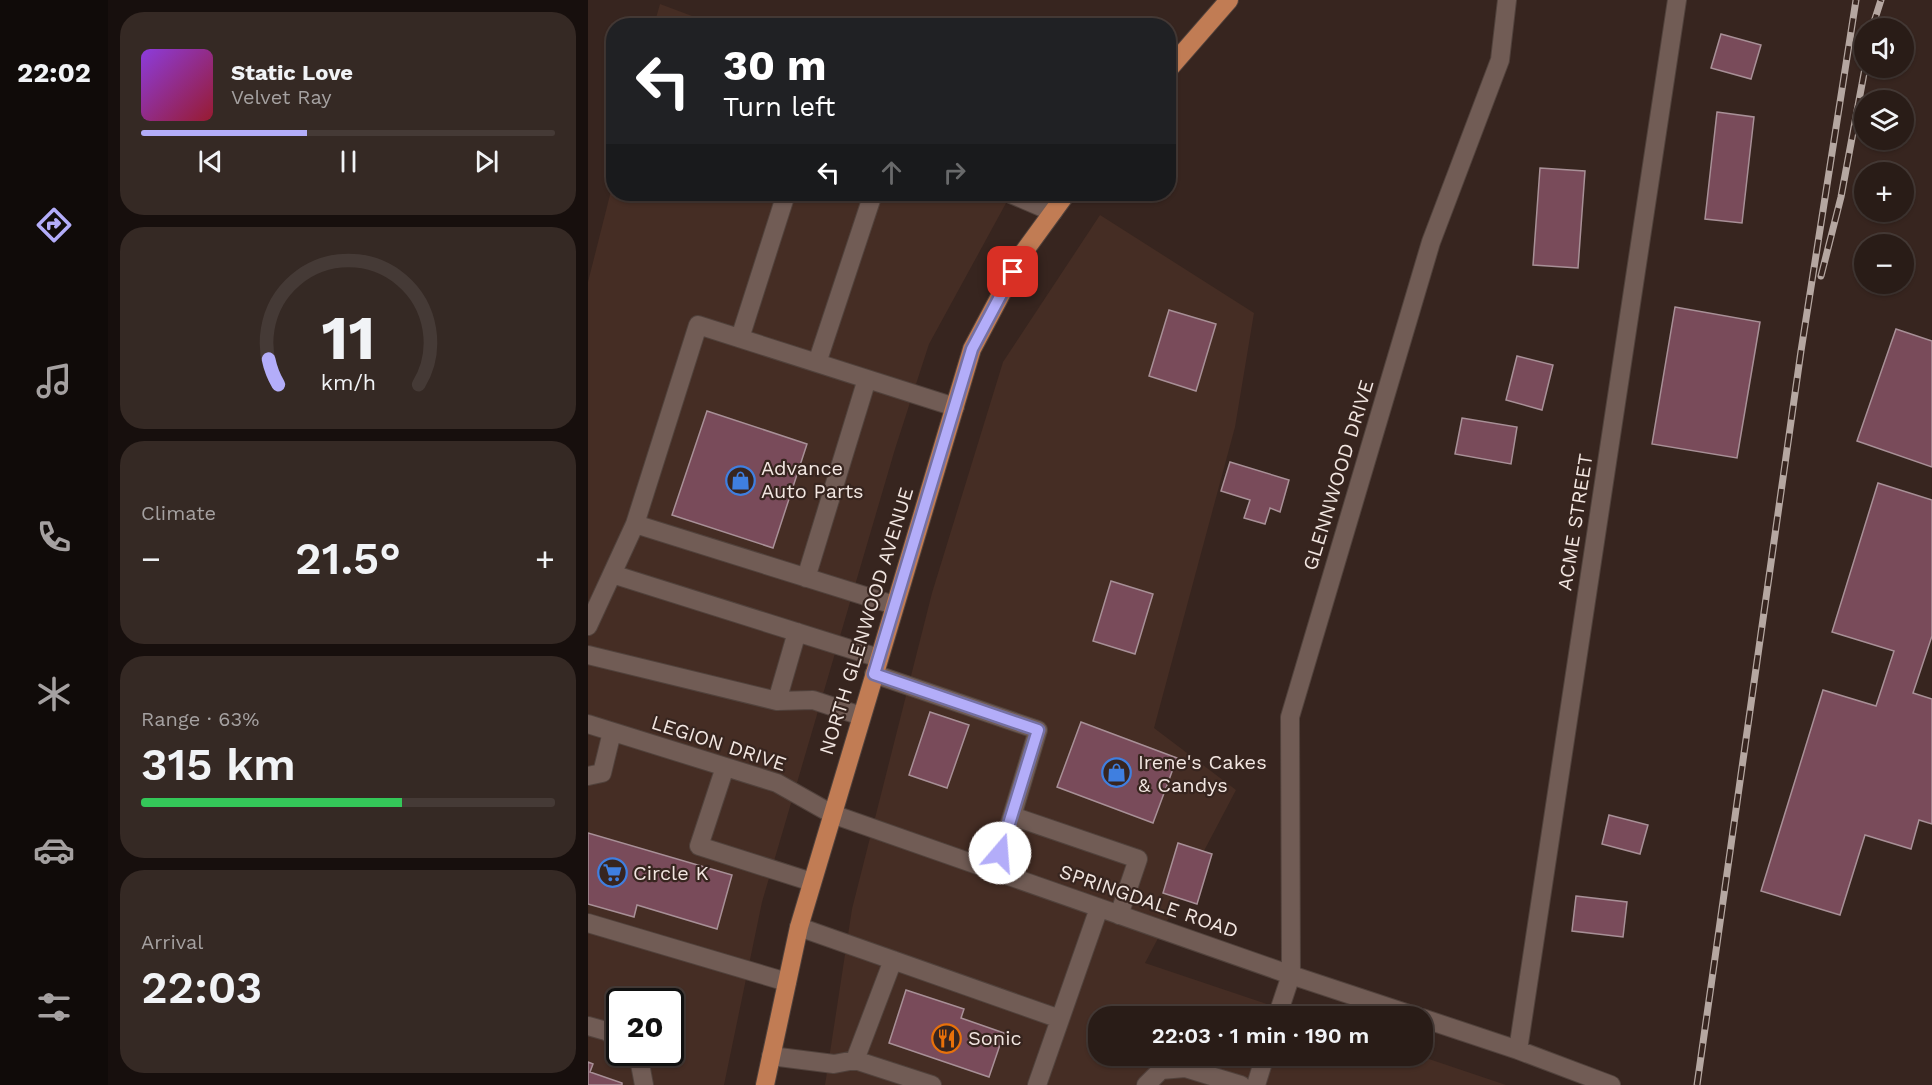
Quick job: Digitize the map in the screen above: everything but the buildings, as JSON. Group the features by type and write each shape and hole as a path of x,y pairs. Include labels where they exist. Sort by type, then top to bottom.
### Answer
{"main road":[{"path":"1176,61 1229,0"},
{"name":"NORTH GLENWOOD AVENUE","path":"765,1085 799,927 972,349 1023,253 1061,201"}],"street":[{"name":"GLENNWOOD DRIVE","path":"1281,1006 1291,975 1290,717 1431,242 1500,60 1507,0"},
{"name":"ACME STREET","path":"1518,1050 1677,0"},
{"path":"740,338 784,201"},
{"path":"817,363 871,201"},
{"path":"1027,201 1053,212"},
{"path":"588,626 634,524 698,325 955,407"},
{"path":"806,578 867,379"},
{"path":"634,524 894,605"},
{"path":"612,574 797,632 1038,730 994,871"},
{"path":"777,701 797,632"},
{"path":"588,654 771,702 813,700 861,716"},
{"name":"LEGION DRIVE","path":"588,724 777,783 832,814"},
{"path":"588,776 602,773 612,732"},
{"path":"725,767 699,846 812,882"},
{"name":"SPRINGDALE ROAD","path":"832,814 1384,1006"},
{"path":"1012,816 1138,859 1119,915"},
{"path":"1037,1085 1099,908"},
{"path":"588,923 787,982"},
{"path":"799,927 1060,1019"},
{"path":"855,1060 893,960"},
{"name":"SPRINGDALE ROAD","path":"1433,1022 1518,1050 1611,1085"},
{"path":"588,1026 606,1031"},
{"path":"771,1056 834,1064 855,1060 932,1085"},
{"path":"643,1066 651,1084"},
{"path":"1256,1085 1262,1066"},
{"path":"1146,1085 1161,1070 1185,1068 1241,1085"}],"shaded area":[{"path":"660,4 697,18 656,18"},
{"path":"608,201 1007,201 929,344 895,449 762,902 724,1085 588,1085 588,282"},
{"path":"1100,215 1254,313 1235,427 1154,728 1236,790 1145,963 1272,1006 1088,1006 1088,1066 1433,1066 1433,1060 1506,1085 825,1085 852,909 932,593 1003,362"}],"railway":[{"path":"1697,1085 1801,351 1856,0"},
{"path":"1875,18 1881,0"},
{"path":"1821,276 1841,197 1863,78"}],"place":[{"name":"Advance Auto Parts","path":"740,480"},
{"name":"Irene's Cakes & Candys","path":"1117,773"},
{"name":"Circle K","path":"612,873"},
{"name":"Sonic","path":"947,1038"}],"route":[{"path":"1000,853 1038,730 874,674 972,349 1013,272"}]}
